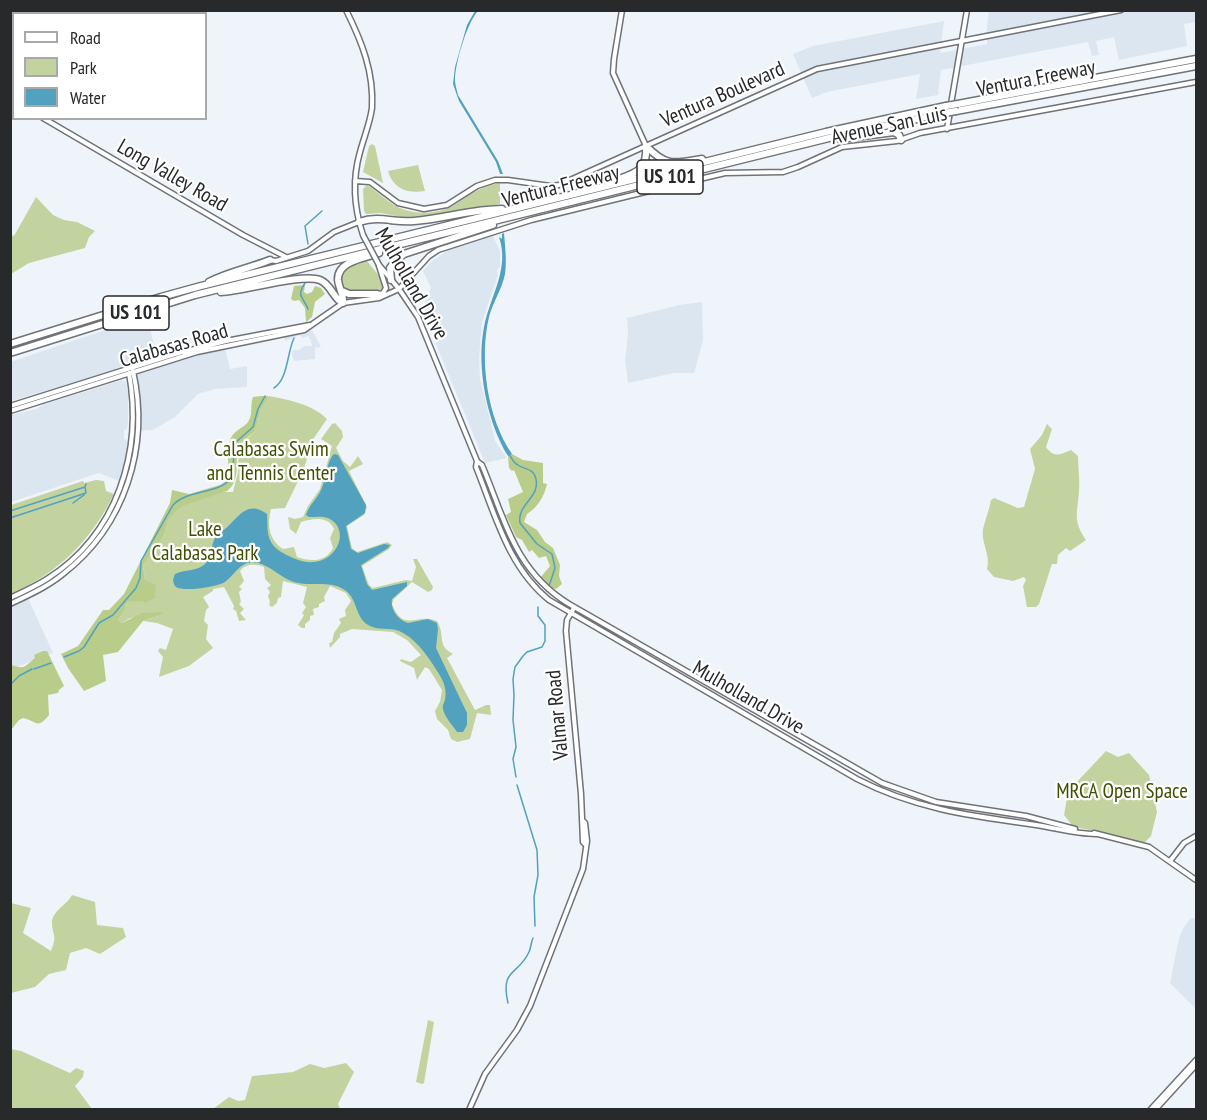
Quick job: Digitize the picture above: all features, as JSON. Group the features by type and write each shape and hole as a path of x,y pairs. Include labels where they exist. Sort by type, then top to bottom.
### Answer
{"highway":[{"name":"Ventura Freeway","path":"957,108 1197,59"},
{"name":"Ventura Freeway","path":"10,353 209,292 412,241 594,189 826,132 1197,66"},
{"name":"Ventura Freeway","path":"10,344 201,286 945,110"},
{"path":"829,138 840,139 894,132 901,140"},
{"path":"646,146 659,159 670,163 716,159"},
{"path":"594,189 642,168 646,159 646,146"},
{"path":"359,222 380,218 402,222 418,221 482,211 511,213"},
{"path":"391,280 390,268 404,254 486,227 511,213"},
{"path":"343,303 339,275 347,264 412,241"},
{"path":"201,286 220,276 270,260"},
{"path":"209,292 228,292 311,278 325,283 339,302 343,303"},
{"path":"342,291 349,294 377,294"}],"main road":[{"name":"Mulholland Drive","path":"346,10 365,50 372,95 370,118 359,153 356,181 356,201 363,235 379,265 418,317 477,461 482,465 517,550 529,570 550,592 574,608 882,783 936,802 1032,818 1144,845 1197,880"},
{"path":"622,10 613,70 646,146"},
{"path":"947,129 967,10"},
{"name":"Ventura Boulevard","path":"356,181 371,182 393,199 405,206 417,209 432,209 447,205 477,186 495,180 550,186 566,183 817,69 1121,10"},
{"name":"Avenue San Luis","path":"399,290 424,261 438,250 531,219 725,173 783,172 842,147 901,140 916,134 1197,82"},
{"name":"Long Valley Road","path":"46,120 268,249 286,257"},
{"path":"268,249 270,260 276,261 308,251 334,232 359,222"},
{"path":"343,303 351,299 383,293 387,285 379,265"},
{"name":"Calabasas Road","path":"10,411 213,344 311,325 343,303 380,298 399,290"},
{"path":"10,598 49,578 77,555 100,528 111,509 126,472 132,439 134,405 131,371"},
{"path":"10,603 39,590 67,571 95,543 114,515 130,478 138,439 139,406 131,371"},
{"name":"Calabasas Road","path":"10,406 29,403"},
{"name":"Mulholland Drive","path":"477,461 476,467 511,553 524,574 544,596 570,614 857,779 886,793 952,812 1095,834"},
{"path":"490,502 496,500"},
{"name":"Valmar Road","path":"469,1110 485,1074 517,1030 530,1006 584,867 585,844 583,842 566,631 570,614 574,608"},
{"path":"1170,861 1184,843 1197,836"},
{"path":"1153,1110 1197,1060"},
{"path":"1153,1110 1197,1065"}],"shaded area":[{"path":"989,11 1196,11 1196,22 1184,24 1187,46 1119,60 1114,37 1096,41 1099,55 1092,56 1088,42 941,70 938,95 916,99 920,74 827,92 812,98 793,54 813,46 944,21 940,53 987,44"},
{"path":"493,236 500,251 500,266 482,322 480,379 495,441 507,458 485,463 423,307 431,288 423,271 431,262 450,249"},
{"path":"702,302 703,340 694,373 674,373 628,383 625,361 627,318 679,305"},
{"path":"147,316 157,357 186,354 224,344 230,369 247,366 247,387 215,389 198,394 175,417 153,430 136,431 135,393 129,366 11,401 10,362"},
{"path":"312,330 321,347 315,348 315,359 294,361 293,350 312,346 311,340 309,336 302,338 300,335 285,341 285,337"},
{"path":"122,380 126,382 128,392 128,420 127,429 124,430 124,439 128,442 119,481 99,473 11,502 11,415 37,409 42,405"},
{"path":"26,594 53,653 11,669 11,601"},
{"path":"1191,918 1196,918 1196,1009 1170,983 1179,938"}],"green space":[{"path":"372,144 375,146 383,183 363,172 369,146"},
{"path":"418,165 425,191 413,192 402,189 390,177 388,171"},
{"path":"500,183 500,204 406,218 381,213 366,214 364,211 363,189 367,185 401,209 426,213 443,210 477,190"},
{"path":"36,197 53,215 77,222 95,231 89,237 85,248 29,263 11,274 11,235 14,236"},
{"path":"367,261 384,282 385,287 381,292 349,291 343,288 341,277 344,269"},
{"path":"305,285 304,292 307,294 312,292 315,286 321,288 325,294 315,302 312,317 306,322 305,308 299,300 291,299 294,286"},
{"path":"268,396 268,398 261,409 255,431 238,446 236,476 231,487 227,491 182,506 168,519 163,536 143,565 145,580 156,585 155,598 145,603 142,601 128,602 118,620 122,623 142,613 162,612 161,615 143,621 118,652 103,655 106,681 84,691 61,654 78,646 103,610 109,610 124,594 170,503 172,490 189,494 220,485 227,480 228,450 232,437 249,420 253,397"},
{"name":"Lake Calabasas Park","path":"269,396 307,406 327,419 314,438 303,471 285,508 271,509 269,526 272,537 283,549 294,547 297,557 308,560 318,560 330,553 333,548 330,538 334,529 328,522 315,519 301,522 296,534 290,529 288,517 295,519 303,517 320,489 332,446 321,439 335,423 342,431 343,437 336,448 343,461 350,467 358,456 363,464 349,471 367,507 364,515 347,526 352,548 357,552 387,542 392,545 362,566 369,585 373,588 406,580 412,581 416,567 413,559 417,559 433,587 432,590 428,592 412,582 394,599 392,604 401,618 406,620 437,621 443,644 453,654 447,658 475,710 490,705 491,715 477,713 470,739 457,742 451,739 448,730 437,719 435,711 440,702 442,690 429,669 425,667 417,680 414,668 400,661 401,659 411,662 421,655 407,640 393,632 352,629 340,634 330,648 329,643 332,642 334,633 341,623 339,619 346,616 345,610 351,601 346,593 330,586 324,597 325,601 313,609 314,615 310,616 305,628 302,628 298,625 306,607 303,603 307,587 283,581 281,597 272,607 269,605 270,592 267,588 271,585 265,579 264,567 248,565 240,571 244,581 239,587 242,589 239,592 241,602 239,604 244,609 240,613 246,620 239,621 224,587 213,589 203,597 209,607 206,610 204,621 208,625 206,639 213,648 189,666 159,677 163,657 158,651 160,648 166,650 173,629 143,621 161,615 130,618 122,623 118,620 128,602 142,600 149,583 145,580 143,565 175,506 215,492 233,492 238,472 239,447 255,431 261,409"},
{"path":"1047,424 1052,429 1046,447 1052,453 1071,450 1078,456 1077,521 1086,540 1070,551 1066,548 1058,555 1057,564 1052,564 1039,604 1036,607 1027,607 1023,586 1026,580 1024,577 1013,581 994,577 987,569 988,559 983,540 983,529 991,500 994,498 1018,508 1024,507 1035,469 1030,449 1042,435"},
{"path":"512,454 523,460 543,463 543,483 547,484 546,489 540,501 527,514 524,522 537,530 545,542 553,548 560,565 559,576 562,584 556,589 540,578 550,566 546,556 539,558 532,550 529,552 522,540 516,537 506,515 511,512 508,499 523,492 514,470 509,468 508,456"},
{"path":"83,481 84,483 104,481 106,491 114,494 95,527 72,554 44,576 11,594 11,505"},
{"path":"47,651 64,686 58,693 48,695 49,715 42,722 37,723 23,718 11,730 11,665 24,667 35,658 34,655"},
{"name":"MRCA Open Space","path":"1106,751 1118,757 1129,753 1149,775 1157,812 1151,836 1144,843 1076,827 1064,815 1067,798 1076,789 1075,784"},
{"path":"72,895 95,902 97,925 123,928 126,937 100,954 86,948 70,953 66,970 49,974 35,987 11,993 11,903 31,908 23,933 51,951 54,938 53,918"},
{"path":"428,1020 434,1022 422,1084 416,1082"},
{"path":"11,1049 21,1051 70,1073 76,1068 84,1071 83,1077 75,1086 92,1109 11,1109"},
{"path":"346,1063 354,1072 338,1104 340,1109 213,1109 229,1097 238,1101 245,1100 252,1076 293,1072 310,1064 324,1068"}],"water":[{"path":"475,11 478,11 470,24 459,54 455,84 458,95 498,161 503,174 500,174 496,162 459,101 453,84 455,67 467,25"},
{"path":"504,233 505,274 489,317 485,369 487,388 496,423 512,454 508,456 489,411 481,359 484,327 501,271 502,249 499,237 502,239"},
{"path":"334,454 338,455 366,505 365,513 346,526 351,549 358,553 384,544 390,545 361,565 367,584 372,590 407,582 407,586 392,599 395,614 408,623 428,619 437,623 436,648 467,713 467,725 463,732 457,732 445,715 444,683 422,649 399,631 368,625 360,617 348,592 338,586 294,582 272,569 252,562 243,565 225,582 215,586 186,589 176,587 174,584 175,574 205,564 217,535 243,512 253,509 267,514 269,539 284,553 307,562 319,561 329,556 336,549 339,541 340,532 336,524 328,518 306,515 321,490 329,462"}],"waterway":[{"path":"308,244 305,226 322,211"},
{"path":"305,283 301,296 308,309"},
{"path":"274,388 279,384 285,372 294,338"},
{"path":"64,657 84,647 99,623 113,615 136,588 140,578 141,561 173,505 186,496 218,488 231,479 236,442 253,427 258,409 265,396"},
{"path":"509,454 515,463 535,475 535,491 522,511 520,523 537,544 552,554 555,568 549,586"},
{"path":"10,511 85,487 86,484"},
{"path":"10,518 86,493 85,487"},
{"path":"73,503 84,495"},
{"path":"516,777 513,759 516,747 513,720 513,679 515,667 523,656 527,652 542,647 545,641 545,625 538,616 538,607"},
{"path":"34,669 51,663"},
{"path":"10,685 19,676 32,669"},
{"path":"517,785 537,850 535,926"},
{"path":"508,1003 506,992 508,978 525,960 533,938"}],"park label":[{"name":"Calabasas Swim and Tennis Center","path":"271,462"}]}
